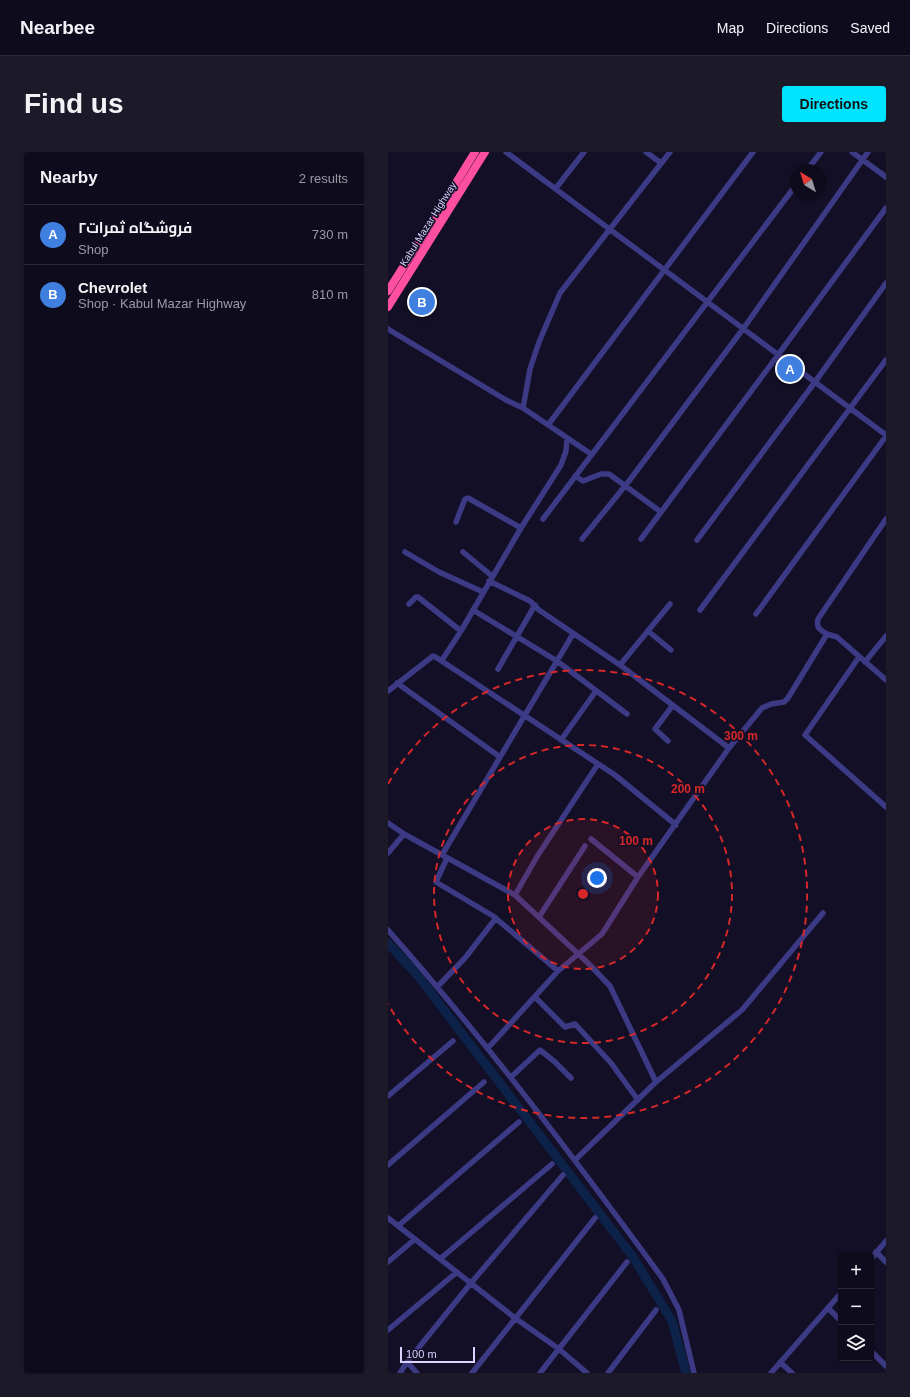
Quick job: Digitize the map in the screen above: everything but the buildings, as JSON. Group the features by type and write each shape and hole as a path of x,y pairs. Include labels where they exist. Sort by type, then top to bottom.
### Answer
{"highway":[{"name":"Kabul Mazar Highway","path":"388,291 475,152"},
{"name":"Kabul Mazar Highway","path":"388,307 485,152"}],"street":[{"path":"506,152 886,436 756,614"},
{"path":"556,188 584,152"},
{"path":"646,152 661,163"},
{"path":"523,408 530,369 539,342 560,293 670,152"},
{"path":"548,425 753,152"},
{"path":"812,164 821,152"},
{"path":"852,152 886,177"},
{"path":"582,539 626,486 743,328 868,152"},
{"path":"543,519 790,192"},
{"path":"641,539 886,208"},
{"path":"697,540 815,382 886,283"},
{"path":"388,329 506,400 523,408 591,454"},
{"path":"700,610 886,360"},
{"path":"442,660 484,592 490,578 561,465 566,451 566,438"},
{"path":"575,476 583,481 606,473 661,512"},
{"path":"456,522 465,499 468,498 521,528"},
{"path":"886,519 816,625 827,634 837,637 886,680"},
{"path":"405,552 439,572 484,592"},
{"path":"462,552 490,578 530,601 539,610 620,665 729,748"},
{"path":"409,604 416,597 418,597 461,631"},
{"path":"620,665 670,604"},
{"path":"498,669 535,605"},
{"path":"473,610 557,661 627,714"},
{"path":"648,631 671,650"},
{"path":"558,971 496,918 436,882 445,856 500,757 573,634"},
{"path":"488,1048 558,971 602,934 638,877 729,748 762,708 771,704 784,702 788,698 827,634"},
{"path":"864,662 886,636"},
{"path":"388,691 433,656 442,660 524,716 615,775 676,825"},
{"path":"859,657 805,735 886,806"},
{"path":"397,683 500,757"},
{"path":"561,740 596,691"},
{"path":"668,741 655,729 672,705"},
{"path":"515,896 538,855 598,764"},
{"path":"388,823 404,834 515,896 588,963 610,986 656,1082"},
{"path":"388,853 404,834"},
{"path":"591,839 638,877"},
{"path":"538,917 584,846"},
{"path":"575,1160 656,1082 742,1010 824,913"},
{"path":"438,986 465,958 496,918"},
{"path":"388,930 438,986 511,1077 664,1279 679,1310 694,1373"},
{"path":"535,997 565,1027 575,1024 611,1063 638,1100"},
{"path":"388,1096 453,1041"},
{"path":"511,1077 540,1050 571,1078"},
{"path":"388,1166 484,1082"},
{"path":"398,1226 519,1122"},
{"path":"440,1259 552,1164"},
{"path":"400,1373 407,1362 471,1283 563,1175"},
{"path":"388,1218 587,1373"},
{"path":"472,1373 595,1218"},
{"path":"388,1262 415,1239"},
{"path":"874,1254 886,1241"},
{"path":"876,1252 886,1262"},
{"path":"540,1373 627,1262"},
{"path":"388,1330 456,1272"},
{"path":"771,1373 838,1296"},
{"path":"828,1308 838,1318"},
{"path":"608,1373 656,1310"},
{"path":"874,1354 886,1366"},
{"path":"407,1362 417,1373"},
{"path":"780,1362 792,1373"}],"waterway":[{"path":"388,943 418,976 633,1257 672,1321 686,1373"}],"place":[{"name":"Chevrolet","path":"422,302"},
{"name":"فروشگاه ثمرات٢","path":"790,369"}]}
